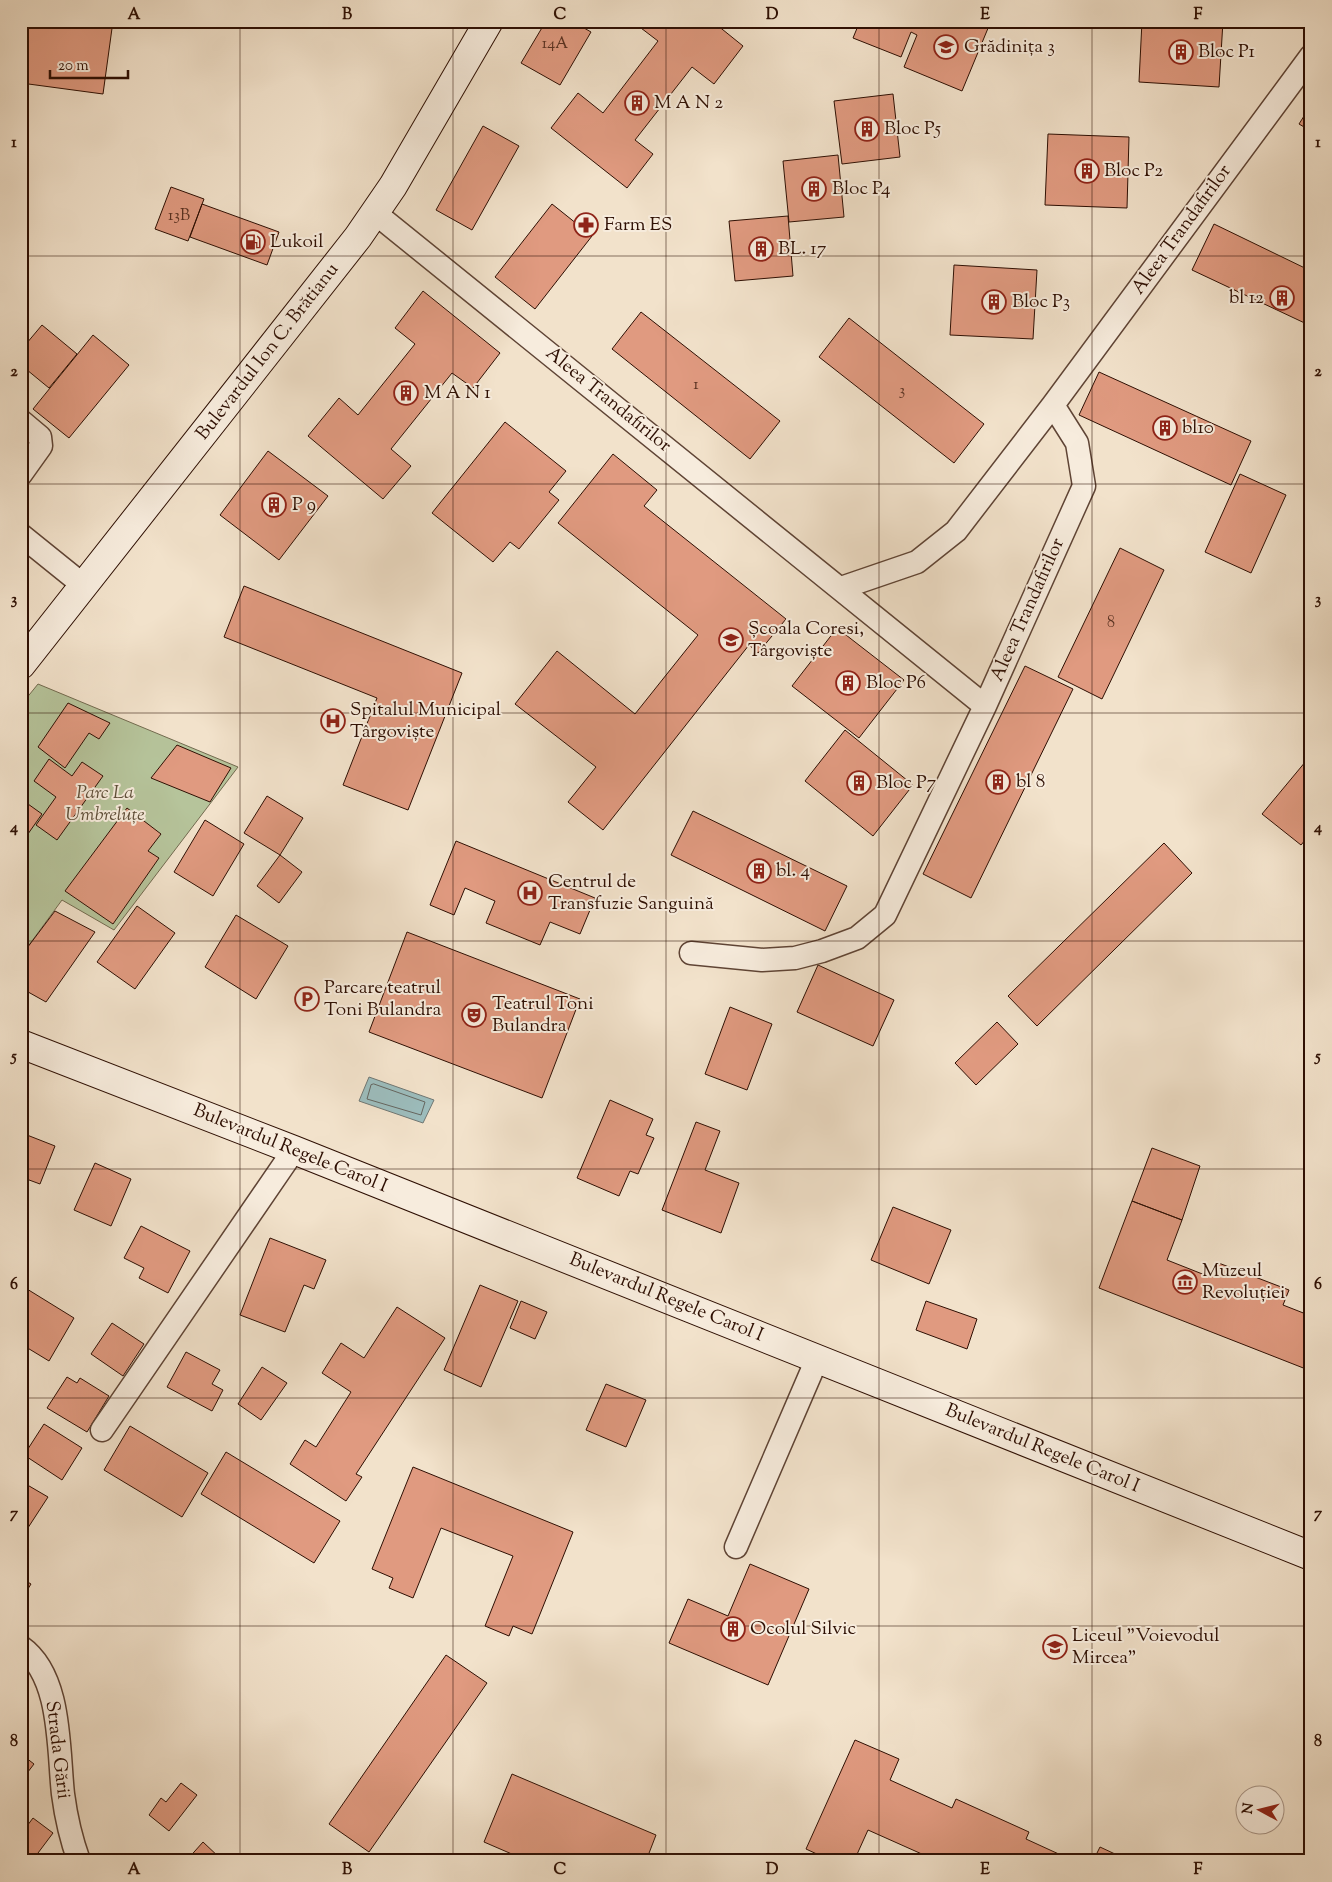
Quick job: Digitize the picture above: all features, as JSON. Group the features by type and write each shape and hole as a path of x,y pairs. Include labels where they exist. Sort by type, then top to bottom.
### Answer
{"main road":[{"name":"Bulevardul Ion C. Brătianu","path":"21,665 231,400 375,213 489,21"},
{"name":"Bulevardul Regele Carol I","path":"21,1044 294,1150 1310,1556"}],"street":[{"name":"Aleea Trandafirilor","path":"840,588 917,562 956,531 1053,404 1311,56"},
{"name":"Aleea Trandafirilor","path":"375,213 985,706"},
{"name":"Aleea Trandafirilor","path":"690,953 762,960 795,958 822,951 857,938 884,915 985,706 1084,486 1077,443 1053,404"},
{"path":"21,421 40,437 41,446 21,474"},
{"path":"21,535 83,585"},
{"path":"102,1430 294,1150"},
{"path":"736,1547 817,1359"},
{"name":"Strada Gării","path":"21,1647 33,1657 43,1671 50,1691 56,1718 66,1816 79,1861"}],"green space":[{"name":"Parc La Umbreluțe","path":"38,684 238,767 114,930 62,900 21,956 21,705"}],"water":[{"path":"369,1077 434,1100 423,1123 359,1101"}],"building":[{"path":"21,21 113,21 103,94 21,83"},
{"path":"546,21 572,21 591,32 560,85 521,63"},
{"name":"M A N 2","path":"640,21 712,21 743,46 714,84 692,67 635,140 653,154 627,188 551,128 578,93 603,113 658,41 637,25"},
{"name":"Grădinița 3","path":"860,21 991,21 962,91 904,67 917,35 911,32 901,57 853,38"},
{"name":"Bloc P1","path":"1142,21 1223,21 1219,87 1139,82"},
{"name":"Bloc P5","path":"893,94 900,157 842,164 834,101"},
{"path":"1311,105 1311,131 1299,124"},
{"path":"483,126 519,146 472,230 436,210"},
{"name":"Bloc P2","path":"1048,134 1129,137 1127,208 1045,205"},
{"name":"Bloc P4","path":"838,155 844,217 789,222 783,161"},
{"path":"171,187 204,199 188,241 155,229"},
{"path":"202,204 279,232 267,265 190,237"},
{"path":"552,204 592,236 535,309 495,277"},
{"name":"BL. 17","path":"788,216 793,276 735,281 729,221"},
{"name":"bl 12","path":"1214,224 1311,271 1311,326 1192,270"},
{"name":"Bloc P3","path":"954,265 1037,270 1033,339 950,335"},
{"name":"M A N 1","path":"423,291 500,353 473,388 452,373 391,449 411,466 383,499 308,436 339,398 358,415 415,344 395,328"},
{"path":"641,312 780,421 750,459 612,349"},
{"path":"849,318 984,424 954,463 819,357"},
{"path":"42,325 77,354 49,388 21,365 21,350"},
{"path":"93,335 129,365 69,438 33,409"},
{"name":"bl10","path":"1099,372 1251,441 1231,485 1079,415"},
{"path":"505,422 566,471 549,492 559,500 519,549 510,542 493,562 432,513"},
{"name":"P 9","path":"268,451 328,496 279,560 220,515"},
{"name":"Școala Coresi, Târgoviște","path":"613,454 657,490 644,506 786,619 758,653 749,645 603,830 568,802 596,767 515,704 557,651 635,714 698,635 558,523"},
{"path":"1240,474 1286,495 1251,573 1205,552"},
{"path":"1120,548 1164,570 1102,699 1058,677"},
{"path":"244,586 462,673 408,810 343,785 377,698 224,637"},
{"name":"Bloc P6","path":"837,628 904,680 859,738 792,686"},
{"name":"bl 8","path":"1025,666 1073,689 971,898 923,874"},
{"path":"68,703 110,723 99,739 89,733 65,768 38,747"},
{"name":"Bloc P7","path":"845,730 913,785 873,836 805,781"},
{"path":"177,745 231,768 210,802 151,778"},
{"path":"1311,755 1311,833 1301,845 1262,814"},
{"path":"49,759 72,776 82,762 103,776 57,840 36,825 56,797 34,781"},
{"path":"267,796 303,818 280,855 244,833"},
{"path":"21,799 42,814 23,841 21,839"},
{"path":"127,808 161,834 148,851 159,858 113,924 65,891"},
{"name":"bl. 4","path":"693,811 847,886 825,931 671,855"},
{"path":"205,820 244,844 213,896 174,872"},
{"name":"Centrul de Transfuzie Sanguină","path":"456,841 595,898 580,934 550,922 540,945 486,923 495,901 465,888 454,915 430,905"},
{"path":"1164,843 1192,873 1037,1026 1008,996"},
{"path":"280,855 302,872 279,903 257,886"},
{"path":"137,906 175,933 135,989 97,962"},
{"path":"55,911 95,932 46,1002 21,988 21,956"},
{"path":"236,915 288,946 256,999 205,967"},
{"name":"Teatrul Toni Bulandra","path":"407,932 580,999 542,1098 369,1032"},
{"path":"818,965 894,1000 873,1046 797,1012"},
{"path":"730,1007 772,1024 747,1090 705,1074"},
{"path":"997,1022 1018,1044 976,1085 955,1063"},
{"path":"610,1100 653,1119 646,1135 654,1138 638,1174 630,1171 619,1196 577,1178"},
{"path":"696,1122 720,1131 705,1170 739,1183 721,1233 662,1210"},
{"path":"27,1135 55,1146 40,1184 21,1177 21,1145"},
{"path":"1152,1148 1200,1166 1182,1220 1132,1201"},
{"path":"95,1163 131,1179 111,1226 74,1210"},
{"name":"Muzeul Revoluției","path":"1132,1201 1182,1220 1167,1260 1210,1277 1216,1262 1289,1290 1283,1305 1311,1316 1311,1371 1099,1288"},
{"path":"893,1207 951,1230 929,1284 871,1260"},
{"path":"141,1226 190,1251 168,1293 139,1278 144,1268 124,1258"},
{"path":"270,1238 326,1260 314,1289 304,1285 285,1332 240,1315"},
{"path":"480,1285 518,1301 481,1387 444,1370"},
{"path":"27,1289 74,1318 49,1361 21,1344 21,1298"},
{"path":"521,1301 547,1312 535,1339 510,1328"},
{"path":"926,1301 977,1319 967,1349 916,1330"},
{"path":"397,1307 445,1338 356,1474 362,1477 346,1501 290,1464 305,1440 316,1447 351,1392 322,1373 341,1343 364,1358"},
{"path":"112,1323 144,1344 123,1376 91,1354"},
{"path":"186,1352 220,1370 212,1384 223,1390 212,1411 167,1387"},
{"path":"262,1367 287,1383 261,1420 238,1404"},
{"path":"67,1377 77,1383 80,1378 109,1396 87,1432 47,1408"},
{"path":"606,1384 646,1400 626,1447 586,1430"},
{"path":"44,1424 82,1448 62,1480 24,1455"},
{"path":"130,1426 208,1473 182,1517 104,1470"},
{"path":"226,1452 340,1521 314,1563 201,1494"},
{"path":"413,1467 573,1532 532,1634 513,1626 509,1636 485,1626 513,1556 441,1528 413,1598 389,1588 393,1578 372,1569"},
{"path":"24,1483 48,1497 22,1537 21,1487"},
{"name":"Ocolul Silvic","path":"750,1564 809,1589 768,1685 669,1643 688,1599 728,1616"},
{"path":"21,1578 31,1584 21,1600"},
{"path":"446,1655 487,1683 369,1852 329,1824"},
{"path":"855,1740 899,1759 890,1780 952,1808 956,1799 1029,1832 1026,1839 1074,1861 932,1861 933,1859 868,1830 854,1861 832,1861 806,1849"},
{"path":"21,1754 34,1764 21,1781"},
{"path":"512,1774 656,1835 646,1861 528,1861 484,1842"},
{"path":"181,1783 197,1795 169,1831 149,1815 161,1798 166,1802"},
{"path":"33,1818 53,1833 32,1861 21,1861 21,1834"},
{"path":"203,1842 221,1859 220,1861 186,1861"},
{"path":"1100,1847 1130,1861 1093,1861"}],"place":[{"name":"Grădinița 3","path":"946,47"},
{"name":"Bloc P1","path":"1181,52"},
{"name":"M A N 2","path":"637,103"},
{"name":"Bloc P5","path":"867,129"},
{"name":"Bloc P2","path":"1087,171"},
{"name":"Bloc P4","path":"814,189"},
{"name":"Farm ES","path":"586,225"},
{"name":"Lukoil","path":"253,242"},
{"name":"BL. 17","path":"761,249"},
{"name":"bl 12","path":"1282,298"},
{"name":"Bloc P3","path":"994,302"},
{"name":"M A N 1","path":"406,393"},
{"name":"bl10","path":"1165,428"},
{"name":"P 9","path":"274,505"},
{"name":"Școala Coresi, Târgoviște","path":"731,640"},
{"name":"Bloc P6","path":"848,683"},
{"name":"Spitalul Municipal Târgoviște","path":"333,721"},
{"name":"bl 8","path":"998,782"},
{"name":"Bloc P7","path":"859,783"},
{"name":"bl. 4","path":"759,871"},
{"name":"Centrul de Transfuzie Sanguină","path":"530,893"},
{"name":"Parcare teatrul Toni Bulandra","path":"307,999"},
{"name":"Teatrul Toni Bulandra","path":"474,1015"},
{"name":"Muzeul Revoluției","path":"1185,1282"},
{"name":"Ocolul Silvic","path":"733,1629"},
{"name":"Liceul \"Voievodul Mircea\"","path":"1055,1647"}]}
